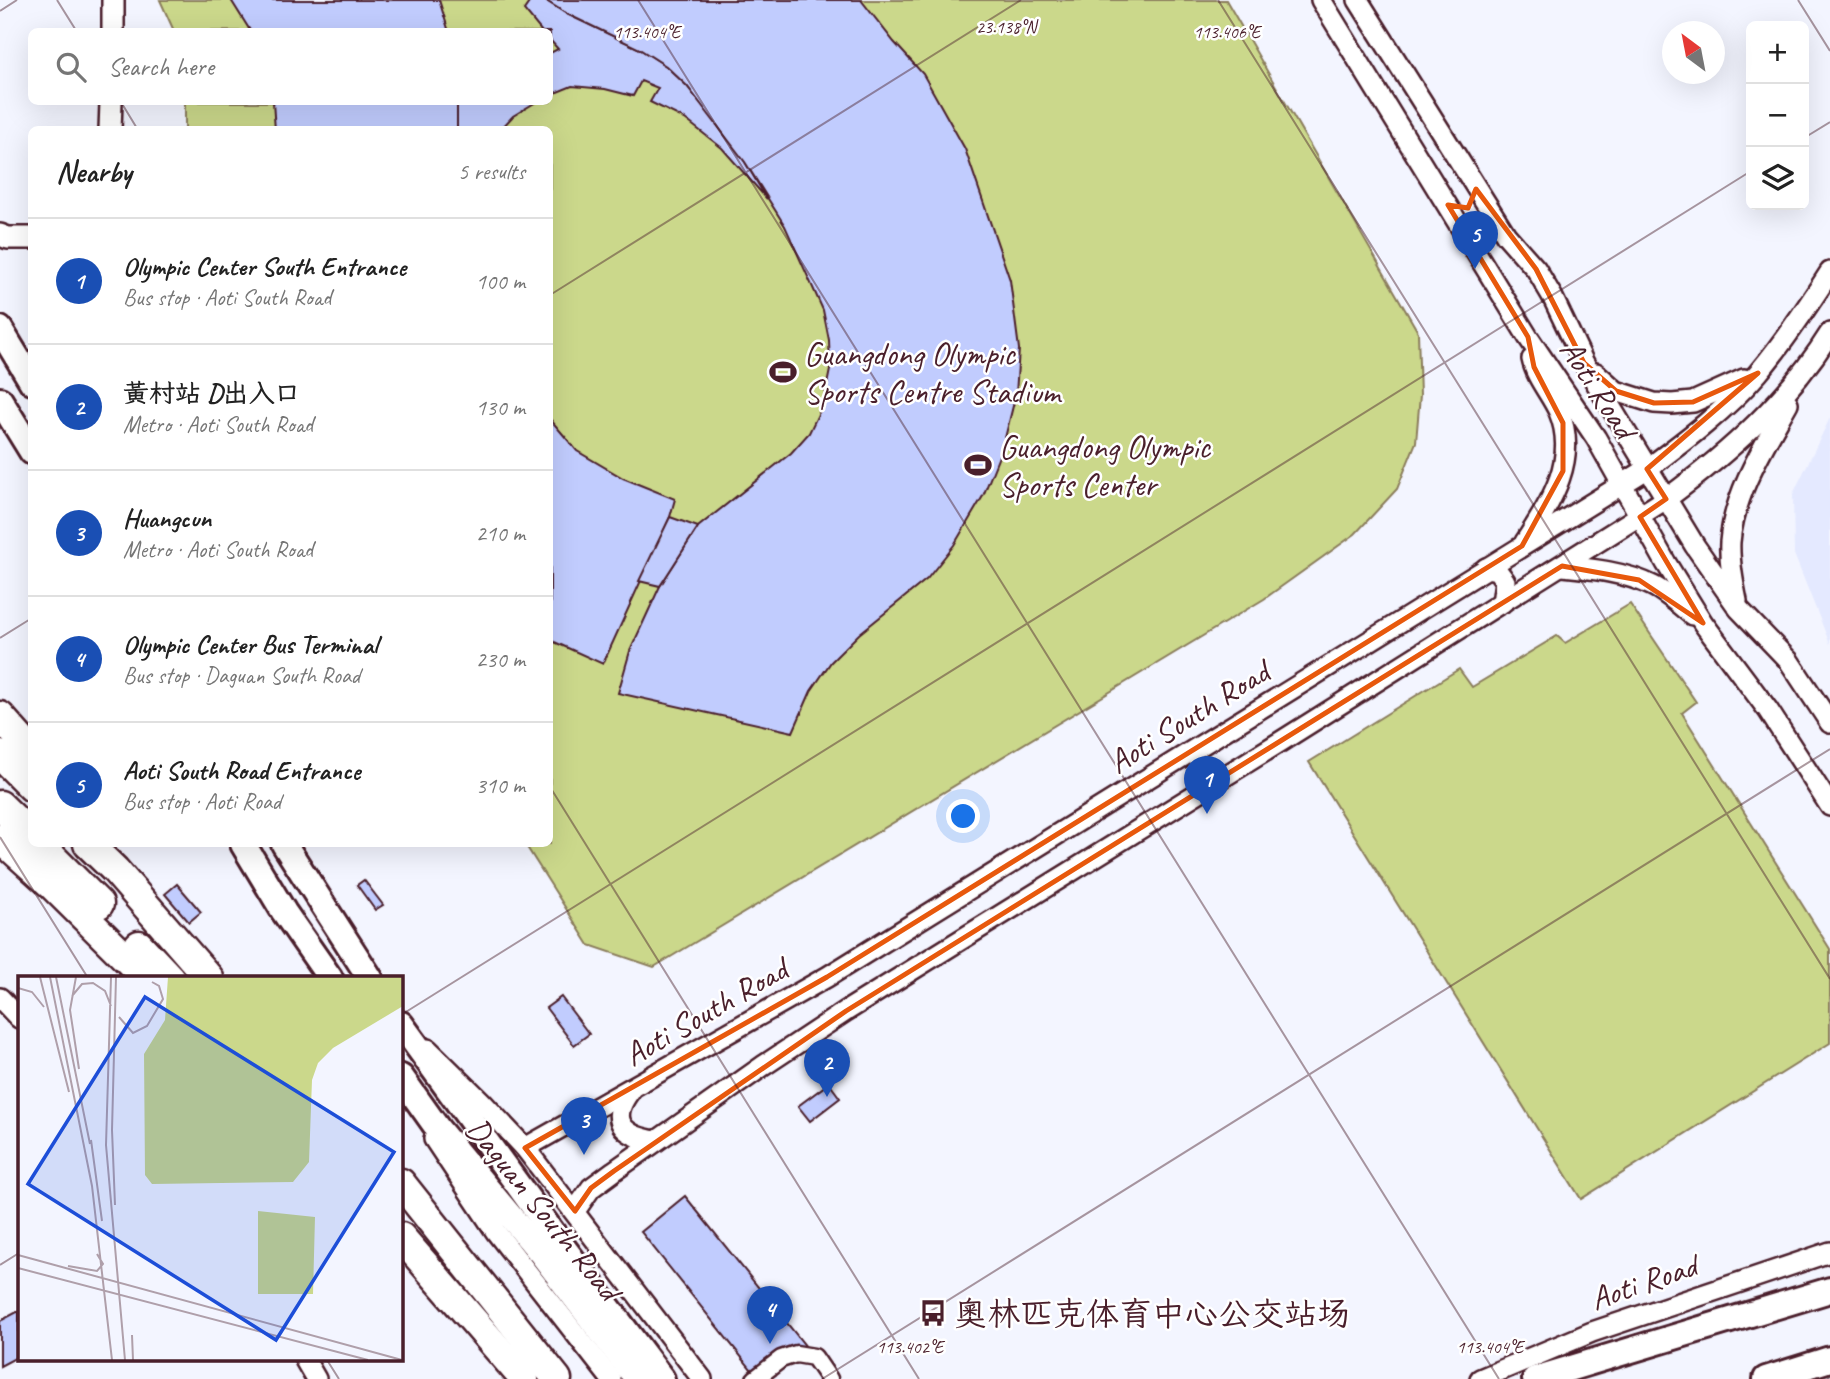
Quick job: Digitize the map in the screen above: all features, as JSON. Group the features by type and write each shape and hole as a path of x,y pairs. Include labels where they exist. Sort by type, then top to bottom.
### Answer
{"highway":[{"path":"0,716 28,747"},
{"path":"0,755 28,783"},
{"path":"0,805 28,832"},
{"path":"0,838 144,976"},
{"path":"42,847 168,976"},
{"path":"91,847 115,870 207,976"},
{"path":"113,847 224,976"},
{"path":"402,1184 556,1379"},
{"path":"402,1198 556,1379"},
{"path":"402,1238 524,1379"},
{"path":"402,1251 518,1379"}],"main road":[{"path":"113,0 113,28"},
{"path":"110,126 111,105"},
{"path":"0,235 8,238 28,238"},
{"path":"0,329 28,375"},
{"path":"0,400 28,446"},
{"path":"245,847 326,976"},
{"path":"286,847 369,976"},
{"name":"Daguan South Road","path":"402,1026 663,1379"},
{"name":"Daguan South Road","path":"402,1078 438,1129 540,1252 637,1379"},
{"path":"1535,1379 1830,1290"},
{"path":"1766,1379 1830,1359"}],"street":[{"name":"Aoti Road","path":"1321,0 1528,337 1596,438 1703,623 1768,710 1829,800"},
{"name":"Aoti Road","path":"1358,0 1506,235 1536,269 1584,363 1695,546 1739,609 1789,661 1830,723"},
{"path":"1448,205 1465,206 1472,200 1476,189"},
{"name":"Aoti South Road","path":"525,1148 827,977 1647,469 1708,421 1758,373 1830,272"},
{"path":"1739,609 1730,557 1730,542 1738,505 1755,464 1806,370 1830,333"},
{"path":"1522,546 1557,488 1565,454 1563,423 1534,367 1528,337"},
{"path":"1584,363 1616,391 1654,403 1693,402 1758,373"},
{"path":"575,1212 591,1188 763,1066 846,1011 1640,517 1704,471 1768,414 1806,370"},
{"path":"1562,566 1600,570 1639,580 1655,587 1703,623"},
{"path":"1486,568 1497,570 1505,581 1502,603"},
{"path":"0,998 18,1017"},
{"path":"402,1026 453,1072 525,1148 702,1379"},
{"path":"402,1086 496,1232 611,1379"},
{"path":"631,1090 621,1104 618,1117 632,1134 656,1142"},
{"name":"Aoti Road","path":"1480,1379 1592,1332 1830,1252"},
{"path":"755,1379 781,1359 796,1354 814,1357 829,1379"},
{"path":"306,1362 316,1379"}],"highlighted area":[{"path":"1476,189 1536,269 1584,363 1616,391 1654,403 1693,402 1758,373 1647,469 1666,499 1640,517 1703,623 1639,580 1562,566 846,1011 614,1171 591,1188 575,1211 525,1148 827,977 1522,546 1563,471 1563,423 1534,367 1528,337 1448,205 1468,208"}],"shaded area":[{"path":"1830,418 1830,644 1794,554 1793,494"}],"green space":[{"name":"Guangdong Olympic Sports Center","path":"160,0 1226,0 1418,332 1420,395 1416,442 1397,489 1355,534 1264,599 654,967 589,945 527,847 553,847 553,126 185,126 185,105 553,105 553,28 173,28"},
{"path":"1630,604 1696,702 1682,713 1830,949 1830,1043 1581,1199 1309,762 1459,669 1472,687 1557,636 1565,643"}],"building":[{"path":"231,0 439,0 448,28 248,28"},
{"path":"531,0 545,0 567,14 638,48 666,66 687,86 716,122 767,199 722,148 685,119 650,102 658,88 641,81 633,96 605,89 572,86 553,94 553,52 558,49 553,43 553,28 539,28 524,10"},
{"path":"545,0 861,0 923,74 965,149 1010,280 1019,349 1016,394 1003,446 983,496 954,545 927,579 859,634 831,662 811,691 793,732 618,693 630,651 660,586 698,527 791,453 809,433 823,404 830,370 829,340 823,310 785,226 745,162 687,86 666,66 638,48 567,14"},
{"path":"273,105 457,105 457,126 275,126"},
{"path":"457,105 531,105 513,116 504,126 457,126"},
{"path":"553,423 577,451 623,478 675,499 670,517 603,664 553,641"},
{"path":"670,517 698,527 660,586 639,581"},
{"path":"364,880 383,905 375,910 357,885"},
{"path":"177,884 201,912 189,922 165,894"},
{"path":"561,997 589,1034 574,1045 546,1008"},
{"path":"829,1083 840,1098 810,1121 798,1106"},
{"path":"685,1196 807,1348 769,1379 759,1379 641,1232"},
{"path":"18,1312 18,1357 0,1366 0,1321"}],"place":[{"name":"Aoti South Road Entrance","path":"1475,269"},
{"name":"Guangdong Olympic Sports Centre Stadium","path":"783,372"},
{"name":"Guangdong Olympic Sports Center","path":"978,465"},
{"name":"Olympic Center South Entrance","path":"1207,814"},
{"name":"黄村站 D出入口","path":"827,1097"},
{"name":"Huangcun","path":"584,1155"},
{"name":"奥林匹克体育中心公交站场","path":"933,1313"},
{"name":"Olympic Center Bus Terminal","path":"770,1344"}]}
